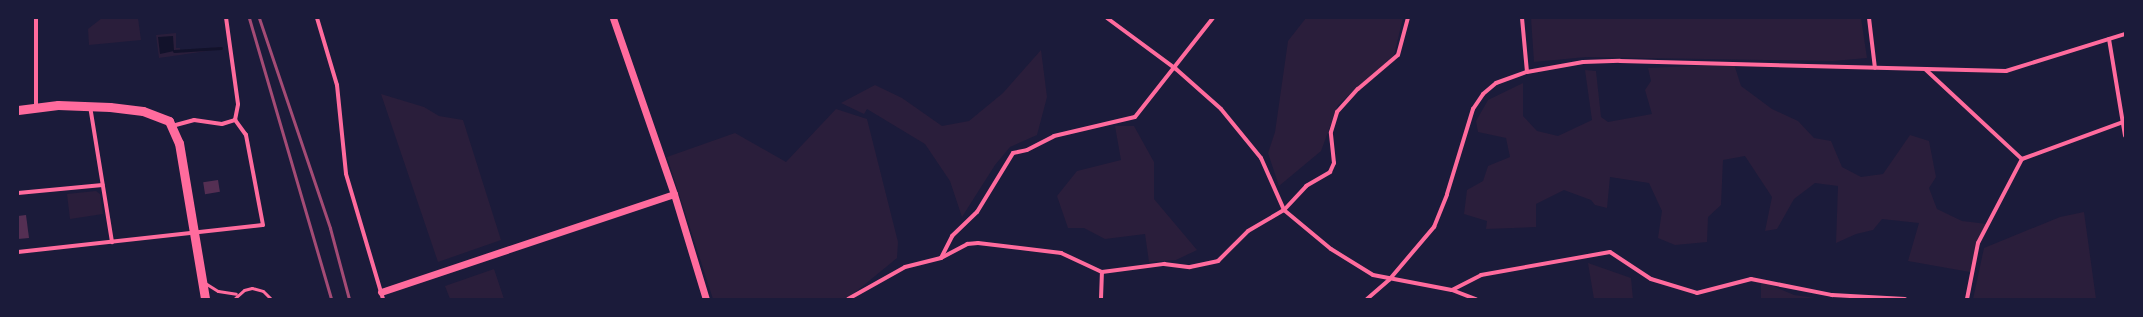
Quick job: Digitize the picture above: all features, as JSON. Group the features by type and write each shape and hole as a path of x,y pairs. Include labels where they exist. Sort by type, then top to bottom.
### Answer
{"main road":[{"path":"18,110 90,106 143,111 165,118 172,126 179,143 205,299"}],"street":[{"path":"36,18 36,108"},
{"path":"18,252 263,225 246,135 235,120 238,104 226,18"},
{"path":"317,18 337,85 346,174 382,295 674,194"},
{"path":"614,18 674,194 706,299"},
{"path":"1106,18 1176,69 1220,110 1244,135 1261,158 1284,210 1331,249 1373,274 1389,280 1452,290 1476,299"},
{"path":"941,258 952,236 977,212 1013,153 1027,150 1054,136 1136,117 1176,69 1213,18"},
{"path":"848,299 894,272 941,258 967,244 978,243 1061,252 1102,272 1164,264 1190,267 1218,261 1248,231 1284,210 1306,186 1330,172 1334,163 1331,132 1337,112 1358,89 1398,55 1408,18"},
{"path":"1522,18 1527,72"},
{"path":"1869,18 1875,68"},
{"path":"1367,299 1389,280 1434,227 1447,194 1473,109 1483,94 1496,83 1527,72 1583,62 1620,61 2006,71 2125,34"},
{"path":"2109,39 2125,136"},
{"path":"1925,68 2022,159"},
{"path":"90,106 112,242"},
{"path":"172,126 194,120 222,124 235,120"},
{"path":"1967,299 1978,243 2022,159 2123,122"},
{"path":"18,193 103,185"},
{"path":"1452,290 1481,275 1610,252 1651,279 1697,293 1751,279 1832,295 1905,299"},
{"path":"1101,299 1102,272"}],"lane":[{"path":"201,276 211,288 236,294 252,288 263,291 271,299"},
{"path":"234,299 236,294"}],"shaded area":[{"path":"102,18 138,18 141,40 89,45 88,29"},
{"path":"1306,18 1403,18 1394,55 1338,105 1321,151 1279,186 1268,153 1275,132 1288,41"},
{"path":"1531,18 1861,18 1867,58 1833,61 1586,57 1534,62"},
{"path":"176,33 176,48 180,48 180,51 221,47 221,49 159,58 156,35"},
{"path":"173,36 174,51 160,54 158,37"},
{"path":"1041,50 1047,97 1037,135 1010,147 995,165 962,217 950,181 925,144 867,109 864,114 841,103 875,85 902,98 942,126 969,121 1003,93"},
{"path":"1734,64 1741,86 1772,109 1798,121 1814,138 1831,141 1842,167 1861,177 1883,174 1910,135 1929,141 1936,177 1929,188 1937,209 1962,221 1987,224 1970,272 1908,261 1919,223 1882,219 1873,230 1856,234 1836,243 1838,186 1815,183 1794,199 1777,229 1765,231 1772,197 1745,156 1723,160 1721,205 1708,217 1707,242 1675,245 1658,238 1662,211 1649,183 1610,177 1607,208 1595,205 1591,200 1564,190 1536,204 1536,227 1486,229 1487,221 1464,214 1467,190 1483,181 1488,166 1510,157 1506,138 1478,132 1476,121 1488,100 1523,83 1523,116 1537,131 1558,136 1592,120 1585,70 1596,71 1601,117 1608,122 1652,114 1645,90 1651,81 1648,68"},
{"path":"381,94 424,107 439,116 463,120 501,240 438,262"},
{"path":"836,109 867,119 898,242 897,258 847,299 713,299 667,157 735,133 786,162"},
{"path":"1115,126 1134,126 1154,162 1154,199 1197,250 1176,260 1149,262 1145,234 1105,239 1084,228 1068,228 1057,196 1077,171 1121,160"},
{"path":"96,191 100,194 103,214 70,219 67,194"},
{"path":"2084,212 2096,299 1973,299 1984,248 2060,217"},
{"path":"1588,263 1631,278 1633,299 1594,299"},
{"path":"494,269 504,299 450,299 445,286"},
{"path":"1761,281 1794,295 1822,299 1761,299"}],"building":[{"path":"218,180 220,192 205,194 203,182"},
{"path":"26,215 29,238 18,239 18,216"}],"waterway":[{"path":"174,51 221,48"}],"railway":[{"path":"249,18 331,299"},
{"path":"259,18 330,228 349,299"}]}
